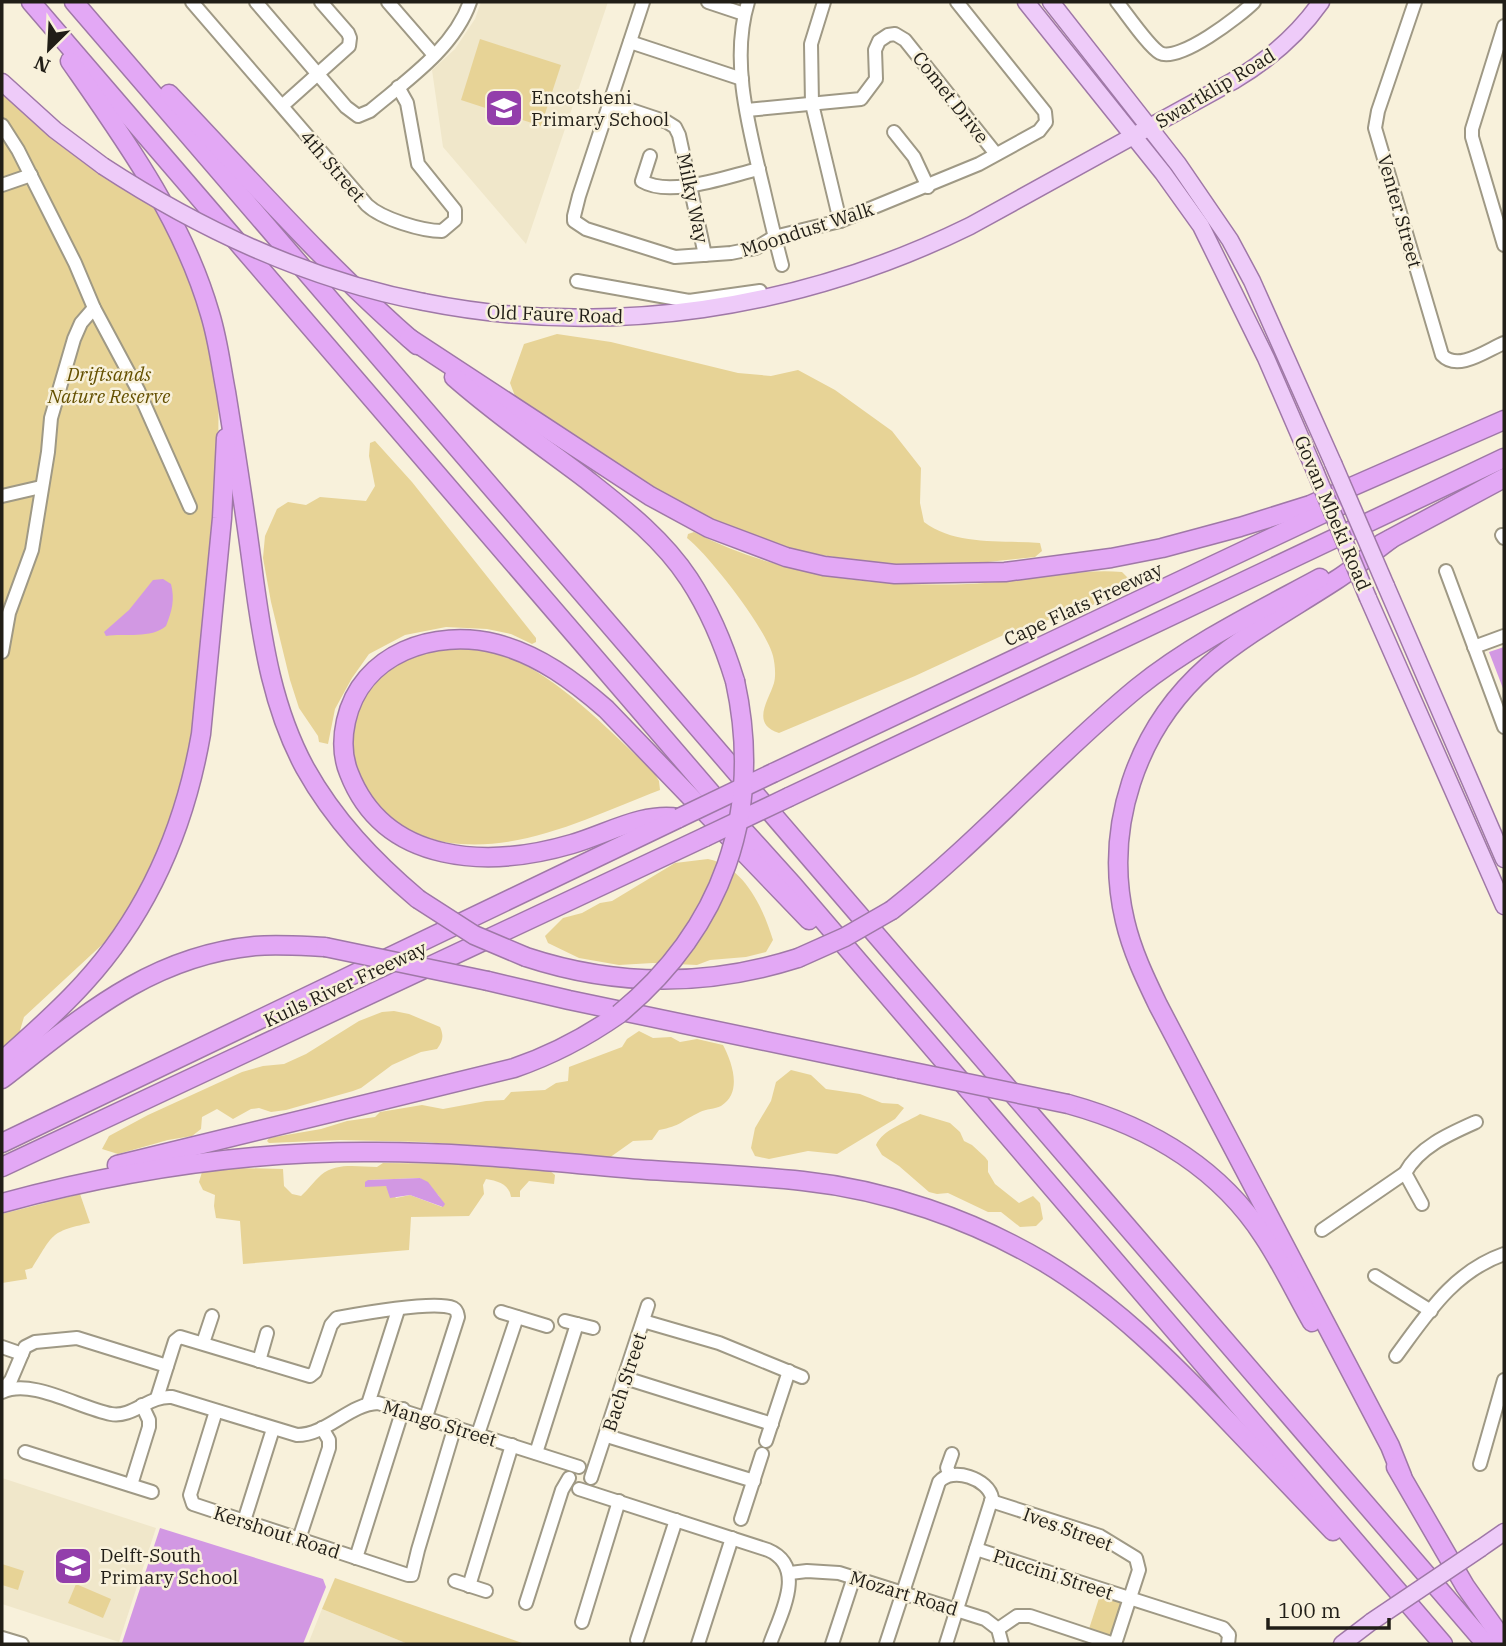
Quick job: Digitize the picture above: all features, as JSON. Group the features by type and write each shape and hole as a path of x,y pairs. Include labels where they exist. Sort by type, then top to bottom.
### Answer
{"highway":[{"path":"31,2 151,182 198,277 216,336 226,391 263,647 278,705 305,767 331,808 362,848 418,899 474,935 526,957 577,972 628,980 684,981 739,974 798,958 845,937 892,910 936,875 1101,720 1158,672 1217,634 1504,478"},
{"path":"31,2 877,983 1440,1644"},
{"path":"75,2 1486,1644"},
{"path":"2,1195 181,1148 514,1068 542,1059 596,1030 651,986 686,944 714,897 733,845 744,790 744,729 735,681 710,614 689,579 666,549 637,519 475,396 409,338 332,266 142,67 110,41"},
{"path":"409,338 650,496 709,528 798,560 846,570 895,574 1006,572 1111,558 1162,548 1310,505 1504,421"},
{"path":"2,1061 67,1001 102,963 141,906 158,875 181,818 195,766 206,697 224,486 226,391"},
{"name":"Cape Flats Freeway","path":"679,818 1504,427"},
{"name":"Kuils River Freeway","path":"2,1167 1504,458"},
{"path":"1391,538 1339,578 1237,644 1206,668 1185,689 1151,735 1135,772 1123,814 1118,862 1122,903 1137,960 1158,1005 1390,1446 1402,1476"},
{"path":"679,818 653,817 573,844 511,857 470,857 442,853 398,834 380,821 358,795 346,767 343,749 348,711 360,687 379,666 402,652 427,642 464,639 482,641 524,653 550,666 606,709 824,936 877,983"},
{"name":"Kuils River Freeway","path":"2,1143 679,818"},
{"path":"2,1079 108,998 154,972 188,959 256,946 325,947 1068,1104 1124,1122 1170,1145 1208,1172 1238,1203 1264,1237 1382,1446 1465,1586 1504,1642"},
{"path":"2,1203 166,1167 266,1156 362,1152 450,1154 803,1181 898,1200 946,1216 1006,1242 1074,1281 1130,1323 1190,1382 1440,1644"}],"main road":[{"name":"Govan Mbeki Road","path":"1026,2 1201,226 1266,358 1504,906"},
{"name":"Govan Mbeki Road","path":"1051,2 1206,203 1252,281 1503,851"},
{"name":"Swartklip Road","path":"1133,137 1267,60 1296,34 1321,2"},
{"name":"Old Faure Road","path":"2,82 55,130 103,166 168,207 262,252 337,280 425,302 508,315 592,318 700,310 778,296 852,275 926,247 970,226 1133,137"},
{"path":"1342,1644 1504,1532"}],"street":[{"name":"4th Street","path":"192,2 372,209 419,227 442,231 455,220 456,210 418,164 407,103 398,87"},
{"path":"256,2 346,107 358,116 365,114 434,55 455,32 470,2"},
{"path":"282,106 347,50 351,38 321,2"},
{"path":"387,2 434,55"},
{"name":"Moondust Walk","path":"643,2 576,206 575,221 586,229 664,255 688,258 756,248 774,237 841,221 928,187 1039,131 1046,122 1045,112 957,2"},
{"path":"708,2 746,8 742,28 742,79 759,169 782,265"},
{"path":"824,2 811,44 812,104 841,221"},
{"path":"1117,2 1157,51 1168,55 1232,22 1254,2"},
{"name":"Venter Street","path":"1415,2 1378,111 1375,128 1442,355 1450,361 1461,361 1504,343"},
{"path":"1504,26 1472,129 1472,137 1504,245"},
{"name":"Comet Drive","path":"747,110 854,100 866,94 876,79 876,45 883,37 895,34 905,40 996,154"},
{"path":"630,43 742,79"},
{"name":"Milky Way","path":"610,103 675,127 705,256"},
{"path":"2,125 31,175 94,308 138,390 190,507"},
{"path":"894,132 909,149 928,187"},
{"path":"650,156 643,178 645,183 663,188 689,185 759,169"},
{"path":"2,185 31,175"},
{"path":"577,281 688,301 763,290 778,296"},
{"path":"2,652 9,613 32,550 51,418 74,339 81,323 94,308"},
{"path":"2,496 41,488"},
{"path":"1446,571 1474,647 1500,703 1504,727"},
{"path":"1474,647 1504,636"},
{"path":"1483,855 1503,851"},
{"path":"1322,1230 1405,1173 1422,1152 1476,1122"},
{"path":"1405,1173 1422,1204"},
{"path":"1396,1356 1445,1292 1464,1274 1504,1254"},
{"path":"1375,1276 1431,1311"},
{"name":"Bach Street","path":"579,1478 599,1460 648,1304"},
{"path":"2,1392 11,1388 27,1388 113,1414 121,1414 158,1398 167,1366 178,1338 182,1336 310,1376 315,1373 335,1319 424,1307 450,1308 458,1314 426,1417"},
{"path":"369,1404 398,1310"},
{"path":"501,1312 547,1326"},
{"path":"203,1343 212,1316"},
{"path":"478,1434 517,1317"},
{"path":"643,1321 719,1343 802,1377"},
{"path":"536,1453 571,1323 593,1328"},
{"path":"259,1361 267,1333"},
{"path":"2,1392 11,1380 25,1347 33,1342 77,1338 167,1366"},
{"path":"2,1347 22,1354"},
{"path":"766,1441 789,1371"},
{"path":"625,1378 772,1424"},
{"path":"1480,1464 1504,1386"},
{"name":"Mango Street","path":"158,1398 172,1397 288,1434 303,1435 369,1404 383,1404 562,1461 579,1478"},
{"path":"131,1485 149,1427 149,1420 142,1405"},
{"path":"356,1558 403,1409"},
{"name":"Kershout Road","path":"216,1411 190,1500 196,1505 408,1575 414,1573 418,1550 455,1426"},
{"path":"299,1539 329,1448 329,1440 322,1428"},
{"path":"244,1521 273,1429"},
{"path":"607,1436 754,1481"},
{"path":"469,1586 512,1445"},
{"path":"25,1452 152,1492"},
{"path":"741,1519 762,1454"},
{"path":"950,1474 947,1468 952,1454"},
{"path":"886,1644 939,1482 950,1474 956,1474 984,1484 991,1491 991,1501 946,1644"},
{"path":"526,1603 558,1504 579,1478 600,1495 773,1552 784,1560 790,1573 789,1586 770,1644"},
{"path":"582,1622 620,1501"},
{"name":"Ives Street","path":"991,1501 1100,1536 1133,1556 1138,1562 1139,1570 1115,1644"},
{"path":"637,1640 676,1520"},
{"path":"698,1644 732,1538"},
{"name":"Puccini Street","path":"976,1549 1223,1629 1229,1635 1228,1644"},
{"name":"Mozart Road","path":"790,1573 839,1573 854,1577 989,1620 998,1629"},
{"path":"832,1644 854,1577"},
{"path":"455,1581 486,1591"},
{"path":"1002,1644 998,1629 1017,1616 1030,1616 1115,1644"},
{"path":"2,1638 22,1644"}],"shaded area":[{"name":"Encotsheni Primary School","path":"481,2 608,2 526,244 443,147 432,70 455,49 475,19"},
{"path":"163,579 171,584 173,595 166,626 153,633 106,636 104,632 129,610 153,580"},
{"path":"1504,647 1504,691 1489,652"},
{"path":"420,1178 428,1182 445,1204 443,1207 410,1195 390,1198 386,1186 365,1187 368,1180"},
{"name":"Delft-South Primary School","path":"2,1478 156,1528 119,1642 2,1604"},
{"path":"160,1528 323,1579 326,1587 303,1644 122,1643"},
{"path":"322,1609 408,1644 308,1644"}],"green space":[{"path":"480,39 561,65 541,126 461,100"},
{"name":"Driftsands Nature Reserve","path":"2,89 17,103 140,181 194,270 219,351 218,476 191,751 146,904 24,1017 19,1034 2,1048"},
{"path":"557,334 611,342 738,373 771,376 798,370 835,390 892,431 921,468 920,503 924,522 937,530 964,538 1040,543 1042,551 1035,557 960,565 885,565 790,550 715,524 662,494 515,396 510,383 524,344"},
{"path":"375,441 412,482 536,638 536,642 532,644 511,634 487,629 446,627 405,635 369,654 352,678 335,709 328,744 319,742 318,736 299,708 290,680 263,558 265,536 277,509 288,502 306,505 320,497 366,501 375,486 369,456 370,443"},
{"path":"694,532 769,562 849,579 930,585 971,584 1108,571 1122,572 1128,578 1126,589 1113,597 1010,632 915,676 779,733 770,729 763,718 775,677 774,659 768,644 736,594 687,538 688,534"},
{"path":"452,646 484,649 508,657 554,683 653,771 659,781 660,790 563,828 512,841 487,844 449,843 400,825 371,798 351,763 349,751 353,725 363,699 387,668 418,653"},
{"path":"708,859 721,863 751,890 773,940 766,952 746,957 710,960 697,965 619,965 579,958 548,943 545,936 563,918 612,901 675,863"},
{"path":"394,1011 440,1027 442,1038 437,1049 421,1052 392,1065 353,1091 286,1110 271,1112 259,1108 251,1109 233,1119 217,1109 202,1117 201,1129 192,1136 118,1154 102,1149 109,1136 148,1115 242,1072 284,1064 306,1054 359,1021 382,1012"},
{"path":"639,1031 653,1038 671,1037 680,1042 697,1039 723,1045 730,1060 734,1085 728,1100 721,1106 702,1111 677,1125 659,1130 652,1140 633,1141 609,1158 425,1142 267,1141 269,1138 375,1117 380,1112 422,1105 443,1109 504,1100 511,1092 545,1090 556,1083 568,1081 569,1067 622,1047 627,1039"},
{"path":"791,1070 811,1075 826,1089 860,1094 904,1108 895,1119 837,1154 808,1151 769,1159 755,1156 751,1148 755,1128 771,1101 776,1082"},
{"path":"920,1114 950,1123 960,1132 964,1141 988,1161 988,1172 995,1184 1019,1203 1033,1196 1040,1203 1043,1219 1036,1226 1020,1227 1001,1212 988,1212 948,1193 929,1192 882,1155 876,1145 879,1139"},
{"path":"383,1163 479,1164 550,1171 555,1175 554,1184 529,1181 520,1191 520,1197 511,1197 505,1186 486,1179 483,1185 484,1194 469,1216 411,1217 409,1250 243,1264 240,1221 216,1218 215,1195 203,1190 199,1182 202,1172 237,1168 283,1169 284,1186 292,1194 301,1196 321,1175 334,1168 377,1167","holes":["420,1178 439,1196 442,1207 410,1195 396,1198 386,1186 368,1180"]},
{"path":"80,1194 90,1223 67,1229 54,1236 32,1268 25,1270 27,1279 2,1283 2,1214"},
{"path":"2,1564 24,1571 18,1590 2,1585"},
{"path":"335,1578 525,1644 408,1644 322,1609"},
{"path":"76,1584 111,1599 103,1618 68,1603"},
{"path":"1101,1592 1124,1602 1110,1638 1088,1632"}],"place":[{"name":"Encotsheni Primary School","path":"504,108"},
{"name":"Delft-South Primary School","path":"73,1566"}]}
